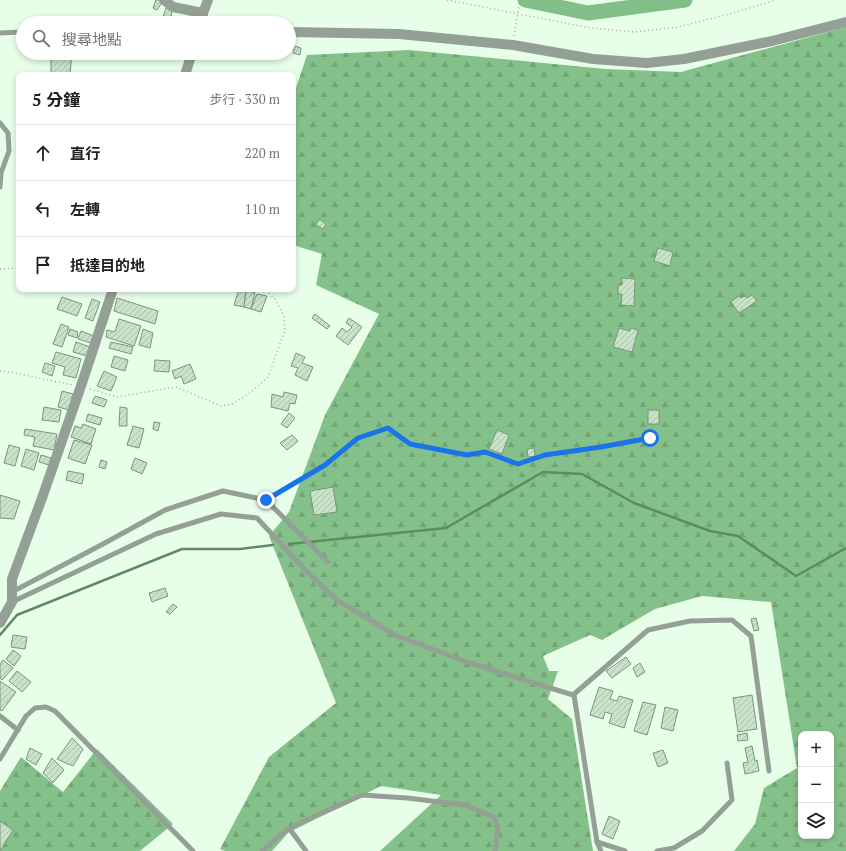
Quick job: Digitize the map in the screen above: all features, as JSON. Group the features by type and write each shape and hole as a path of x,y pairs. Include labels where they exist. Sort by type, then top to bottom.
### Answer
{"street":[{"path":"164,0 173,7 197,16"},
{"path":"203,16 208,0"},
{"path":"296,32 400,34 512,45 593,59 647,63 684,59 772,41 846,22"},
{"path":"186,72 190,60"},
{"path":"0,623 12,597 12,580 81,386 112,292"}],"lane":[{"path":"0,33 16,32"},
{"path":"0,123 8,133 9,151 1,173 0,187"},
{"path":"12,597 165,510 223,490 266,500 328,562"},
{"path":"12,597 156,534 221,514 257,518 307,572 337,600 395,635 467,662 574,695"},
{"path":"574,695 648,630 690,621 732,620 751,636 769,772"},
{"path":"574,695 597,842 600,851"},
{"path":"0,759 26,716 35,708 46,707 55,711 192,851"},
{"path":"0,716 18,730"},
{"path":"657,851 674,848 702,831 732,800 727,763"},
{"path":"262,851 289,828 362,795 407,798 465,805 494,817 498,828 495,851"},
{"path":"289,828 306,851"},
{"path":"597,842 625,851"}],"path":[{"path":"448,0 591,28 634,32 678,27 776,0"},
{"path":"512,45 520,0"},
{"path":"266,500 325,465 358,438 388,428 566,277 599,272 640,270 660,276 690,274 703,257 718,256 740,194 769,180 779,166 794,154 846,143"},
{"path":"769,180 776,188 846,224"},
{"path":"0,269 16,268"},
{"path":"0,371 81,386 117,397 176,388 221,406 232,404 250,393 268,377 285,330 284,316 275,299 269,292"},
{"path":"388,428 410,444 467,455 485,452 518,464 545,455 650,438 687,460 753,478"}],"green space":[{"path":"846,27 846,851 734,851 755,824 764,788 797,768 771,602 702,596 655,609 602,640 590,635 543,656 549,671 558,671 548,699 572,719 593,851 380,851 441,795 381,786 288,833 272,851 225,851 220,849 269,757 336,703 269,536 289,512 325,415 379,314 316,285 322,254 296,246 296,88 307,55 409,50 605,69 681,72"},
{"path":"97,749 173,824 140,851 0,851 0,791 21,757 63,792"}],"building":[{"path":"156,0 163,1 157,10 153,8"},
{"path":"166,8 172,11 171,16 163,16"},
{"path":"296,46 301,48 300,55 296,54"},
{"path":"51,60 71,60 70,72 51,72"},
{"path":"319,219 326,224 323,229 316,225"},
{"path":"658,248 673,252 670,266 654,261"},
{"path":"622,278 635,279 634,306 621,305 622,294 618,294 618,285 622,285"},
{"path":"238,292 246,292 244,307 234,305"},
{"path":"246,292 255,293 251,309 244,307"},
{"path":"257,294 267,296 261,312 251,309"},
{"path":"752,295 757,301 739,313 731,302 739,296 741,298 745,296 747,298"},
{"path":"62,297 82,304 77,316 57,309"},
{"path":"117,298 158,311 155,324 114,311"},
{"path":"92,299 100,302 93,321 85,318"},
{"path":"315,314 330,326 327,329 312,318"},
{"path":"349,318 362,327 348,345 336,336 342,328 347,332 352,327 346,323"},
{"path":"119,319 141,326 134,346 106,337 107,330 115,332"},
{"path":"61,324 69,327 62,347 53,344"},
{"path":"619,328 630,331 631,328 638,330 632,352 613,347"},
{"path":"70,329 78,332 77,338 68,335"},
{"path":"143,329 153,333 150,348 139,345"},
{"path":"81,331 94,336 91,343 78,339"},
{"path":"76,342 90,347 87,356 73,352"},
{"path":"111,342 133,347 131,354 109,348"},
{"path":"56,352 81,359 76,378 63,375 65,367 52,363"},
{"path":"296,353 305,357 302,363 313,367 307,381 295,375 298,368 291,366"},
{"path":"114,356 128,360 125,371 111,367"},
{"path":"155,360 170,361 169,372 154,371"},
{"path":"45,363 55,366 52,376 42,372"},
{"path":"190,364 196,379 184,384 181,376 175,379 172,371"},
{"path":"104,371 117,377 111,391 97,386"},
{"path":"62,391 73,394 69,410 58,407"},
{"path":"284,392 297,395 295,404 290,403 288,411 271,407 272,394 283,397"},
{"path":"95,396 107,400 104,407 92,403"},
{"path":"44,407 61,410 59,422 42,420"},
{"path":"120,407 127,408 127,426 119,426"},
{"path":"648,410 659,410 659,424 648,424"},
{"path":"289,413 295,418 287,428 281,424"},
{"path":"88,414 102,418 100,425 86,421"},
{"path":"154,422 160,423 158,431 153,429"},
{"path":"83,424 96,429 91,444 71,437 75,426 81,428"},
{"path":"133,426 144,429 139,448 127,445"},
{"path":"25,429 57,434 54,450 33,446 35,437 24,435"},
{"path":"497,430 509,435 502,454 489,449"},
{"path":"292,435 298,441 287,450 280,443"},
{"path":"74,440 92,445 85,464 68,458"},
{"path":"9,445 20,448 15,466 4,463"},
{"path":"534,448 535,456 528,457 527,449"},
{"path":"26,449 39,453 34,470 21,466"},
{"path":"41,455 51,458 49,465 39,462"},
{"path":"135,458 147,463 142,474 131,469"},
{"path":"101,460 107,462 105,469 99,467"},
{"path":"68,471 84,474 82,484 66,480"},
{"path":"333,487 337,512 314,515 310,491"},
{"path":"0,495 20,501 14,519 0,518"},
{"path":"165,588 168,596 152,602 149,593"},
{"path":"173,604 177,607 170,614 166,612"},
{"path":"756,618 759,630 754,631 751,619"},
{"path":"13,635 27,637 25,649 11,647"},
{"path":"13,650 21,656 14,666 6,659"},
{"path":"626,657 631,664 612,678 606,671"},
{"path":"3,660 13,668 2,680 0,678 0,664"},
{"path":"640,663 645,672 637,677 633,668"},
{"path":"17,671 31,682 22,692 9,681"},
{"path":"0,681 16,692 2,711 0,710"},
{"path":"599,687 613,691 610,699 617,701 619,696 633,700 624,728 609,723 612,714 605,712 603,719 590,715"},
{"path":"752,695 757,729 738,732 733,698"},
{"path":"643,702 656,705 647,735 634,731"},
{"path":"665,707 678,710 673,731 661,728"},
{"path":"747,733 748,740 738,741 737,735"},
{"path":"72,738 83,749 73,766 57,759"},
{"path":"752,746 759,771 745,774 743,763 748,762 745,748"},
{"path":"30,748 42,754 36,765 26,759"},
{"path":"663,750 668,763 658,767 653,753"},
{"path":"52,758 64,770 53,783 43,773"},
{"path":"609,816 620,821 613,839 602,834"},
{"path":"0,821 13,830 0,851"}],"waterway":[{"path":"525,0 588,13 685,0"},
{"path":"289,544 446,528 543,472 582,474 634,503 710,531 738,536 796,576 846,548"},
{"path":"0,635 17,615 182,549 240,549 273,545"}],"route":[{"path":"266,500 325,465 358,438 388,428 410,444 467,455 485,452 518,464 545,455 650,438"}]}
